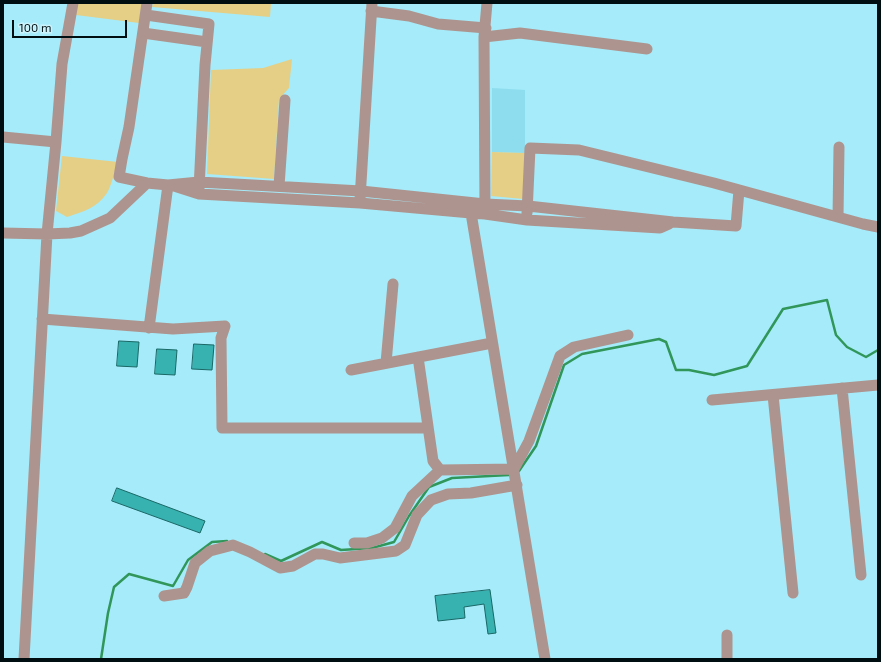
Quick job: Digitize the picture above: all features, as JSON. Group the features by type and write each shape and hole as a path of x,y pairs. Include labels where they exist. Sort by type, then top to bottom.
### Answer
{"street":[{"path":"24,659 47,234 62,64 74,3"},
{"path":"148,3 129,127 119,177 147,183 168,184 199,182 361,191 472,208"},
{"path":"485,209 485,32 488,3"},
{"path":"360,203 371,7 438,24 485,32 520,33 647,49"},
{"path":"146,15 209,24 205,65 198,194"},
{"path":"143,33 207,42"},
{"path":"279,186 284,100"},
{"path":"3,137 56,142"},
{"path":"838,217 839,147"},
{"path":"527,220 530,148 579,150 878,227"},
{"path":"3,233 47,234 81,231 110,218 147,183"},
{"path":"168,184 198,194 485,209 528,206 673,222 736,226 739,190"},
{"path":"149,328 168,184"},
{"path":"472,208 492,343 545,659"},
{"path":"485,209 527,220 660,228 673,222"},
{"path":"386,363 393,284"},
{"path":"42,319 173,329 224,326 221,338 222,428 428,428"},
{"path":"164,596 184,593 195,563 210,552 233,545 280,568 293,566 315,554 324,554 340,558 396,550 405,545 417,515 431,500 448,494 471,493 515,475 560,356 574,347 628,335"},
{"path":"351,370 492,343"},
{"path":"418,357 433,461 440,470"},
{"path":"712,400 878,385"},
{"path":"842,388 861,575"},
{"path":"773,395 793,594"},
{"path":"354,543 367,543 382,538 395,528 412,496 440,470 515,475"},
{"path":"727,635 727,659"}],"shaded area":[{"path":"79,3 142,3 139,23 76,15 77,5"},
{"path":"153,3 271,3 270,17 152,7"},
{"path":"292,59 289,88 279,99 274,179 207,174 211,70 263,68"},
{"path":"492,88 525,90 525,153 492,152"},
{"path":"492,152 525,153 523,199 491,196"},
{"path":"62,156 118,162 110,187 103,198 90,208 67,217 56,211"}],"building":[{"path":"119,341 139,342 137,367 117,366"},
{"path":"194,344 214,345 212,370 192,369"},
{"path":"157,349 177,350 175,375 155,374"},
{"path":"117,488 205,521 200,533 112,501"},
{"path":"490,590 496,633 488,634 484,604 464,607 465,618 438,621 435,596"}],"waterway":[{"path":"518,471 536,446 564,365 582,354 659,339 666,342 676,370 689,370 714,375 747,366 783,309 827,300 836,335 847,347 866,357 878,350"},
{"path":"265,554 281,561 322,542 341,550 372,548 394,542 409,516 429,487 452,478 511,474"},
{"path":"101,659 108,613 114,587 129,574 173,586 188,560 212,542 227,541"}]}
